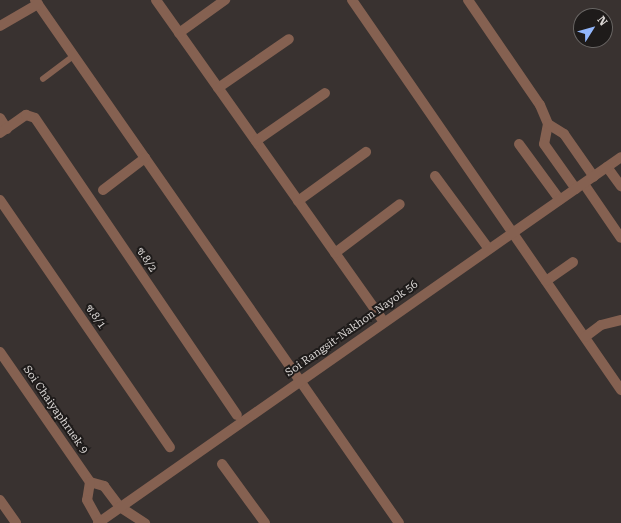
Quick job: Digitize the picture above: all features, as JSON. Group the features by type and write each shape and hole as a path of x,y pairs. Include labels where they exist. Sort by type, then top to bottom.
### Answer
{"street":[{"path":"156,0 383,321"},
{"path":"179,33 225,0"},
{"path":"352,0 621,390"},
{"path":"468,0 540,105 548,124 544,144 621,238"},
{"path":"0,26 37,2 298,381 400,523"},
{"path":"218,88 289,39"},
{"path":"256,141 325,93"},
{"name":"ซ.8/2","path":"4,131 26,115 35,118 238,415"},
{"path":"0,118 4,131"},
{"path":"548,124 564,134 594,177"},
{"path":"519,144 560,200"},
{"path":"298,201 366,152"},
{"name":"Soi Rangsit-Nakhon Nayok 56","path":"99,523 383,321 488,248 514,233 621,157"},
{"path":"103,190 145,158"},
{"path":"608,167 621,186"},
{"path":"435,176 488,248"},
{"name":"ซ.8/1","path":"0,200 170,447"},
{"path":"335,253 400,204"},
{"path":"546,281 573,262"},
{"path":"585,338 601,324 621,320"},
{"name":"Soi Chaiyaphruek 9","path":"0,352 90,482"},
{"path":"222,464 265,523"},
{"path":"99,523 87,500 90,482 104,486 120,507 144,523"},
{"path":"0,500 16,523"}],"lane":[{"path":"43,79 74,56"}]}
